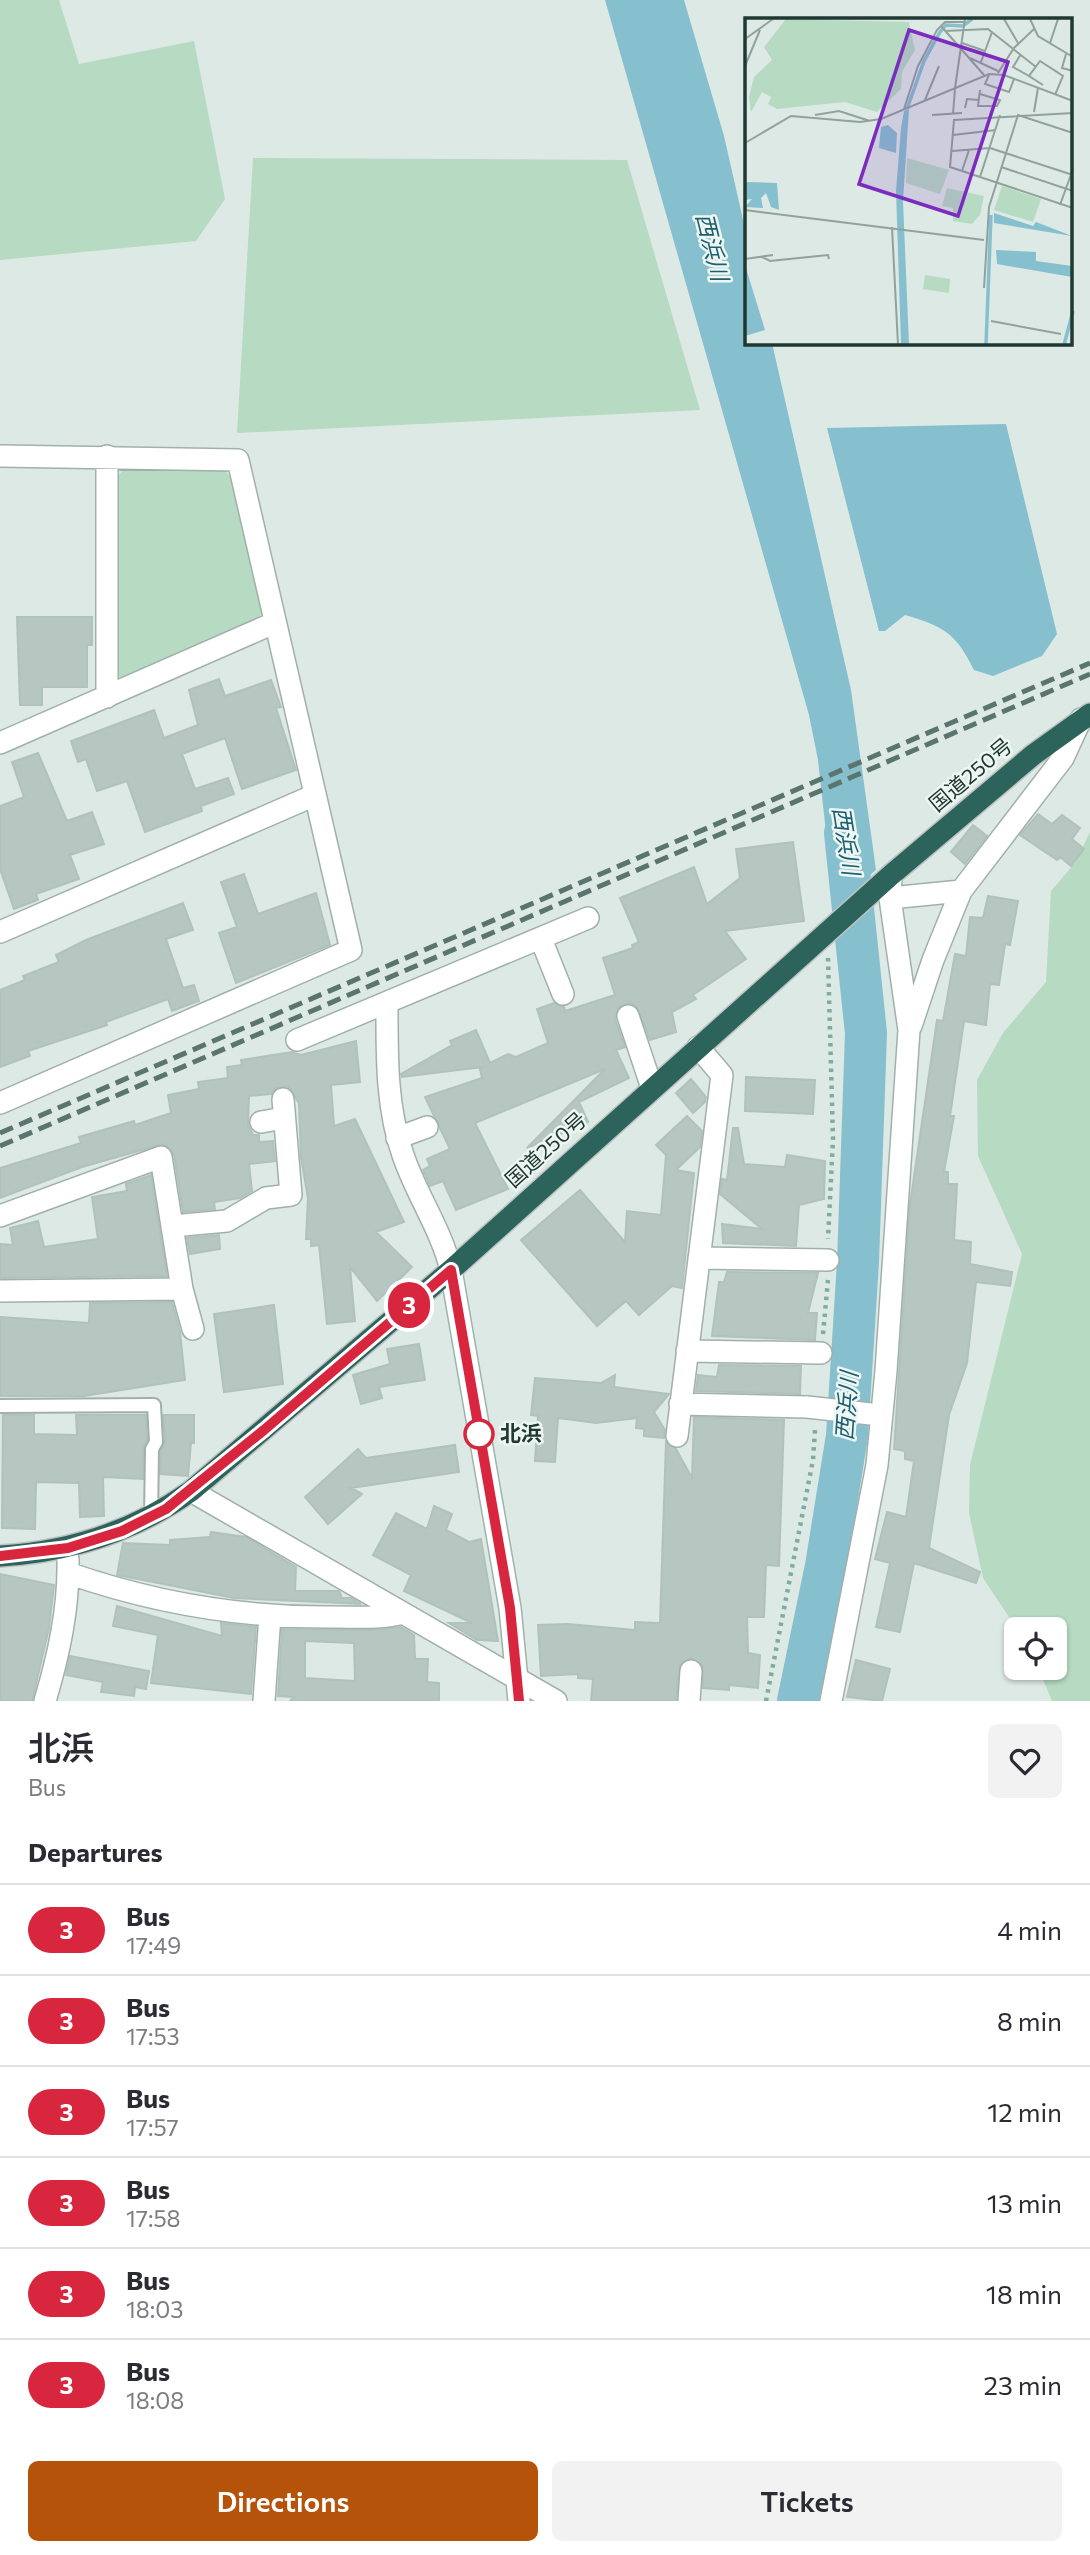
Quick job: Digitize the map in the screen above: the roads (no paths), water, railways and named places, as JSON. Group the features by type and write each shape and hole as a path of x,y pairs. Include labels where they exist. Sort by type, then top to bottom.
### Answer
{"highway":[{"name":"国道250号","path":"0,1556 68,1548 151,1518 191,1491 451,1270 891,875 1032,755 1086,717"}],"street":[{"path":"0,456 237,460 351,950 0,1102"},
{"path":"107,456 107,697"},
{"path":"0,743 274,623"},
{"path":"909,1030 961,891 1063,758 1086,717"},
{"path":"0,932 315,795"},
{"path":"831,1701 877,1465 877,1414 909,1030 890,898 891,875"},
{"path":"890,898 961,891"},
{"path":"298,1040 588,918"},
{"path":"541,939 563,995"},
{"path":"387,1004 388,1066 397,1138 403,1157 445,1247 451,1270 510,1608 519,1679 519,1701"},
{"path":"628,1016 652,1088"},
{"path":"677,1436 722,1074 698,1047"},
{"path":"172,1226 227,1221 266,1198 291,1195 283,1109 261,1122"},
{"path":"397,1138 427,1127"},
{"path":"0,1216 161,1157 182,1289 192,1329"},
{"path":"699,1258 828,1259"},
{"path":"0,1291 182,1289"},
{"path":"687,1351 821,1353"},
{"path":"680,1404 811,1414 877,1414"},
{"path":"191,1491 556,1701"},
{"path":"45,1701 55,1667 68,1597 68,1548"},
{"path":"68,1573 147,1598 200,1608 270,1615 388,1617 404,1613"},
{"path":"264,1701 270,1615"},
{"path":"689,1701 691,1671"}],"lane":[{"path":"0,1406 154,1405 156,1442 152,1449 151,1518"}],"water":[{"path":"605,0 684,0 724,136 745,228 745,345 772,345 851,690 876,870 834,905 818,760 809,715"},
{"path":"1006,424 1057,634 1042,656 993,676 974,670 954,639 929,623 905,615 885,631 879,631 827,428"}],"waterway":[{"name":"西浜川","path":"798,1701 826,1566 847,1436 858,1262 866,1033 845,833"}],"railway":[{"path":"0,1133 1090,663"},
{"path":"0,1146 1090,674"}],"place":[{"name":"北浜","path":"479,1434"}]}
